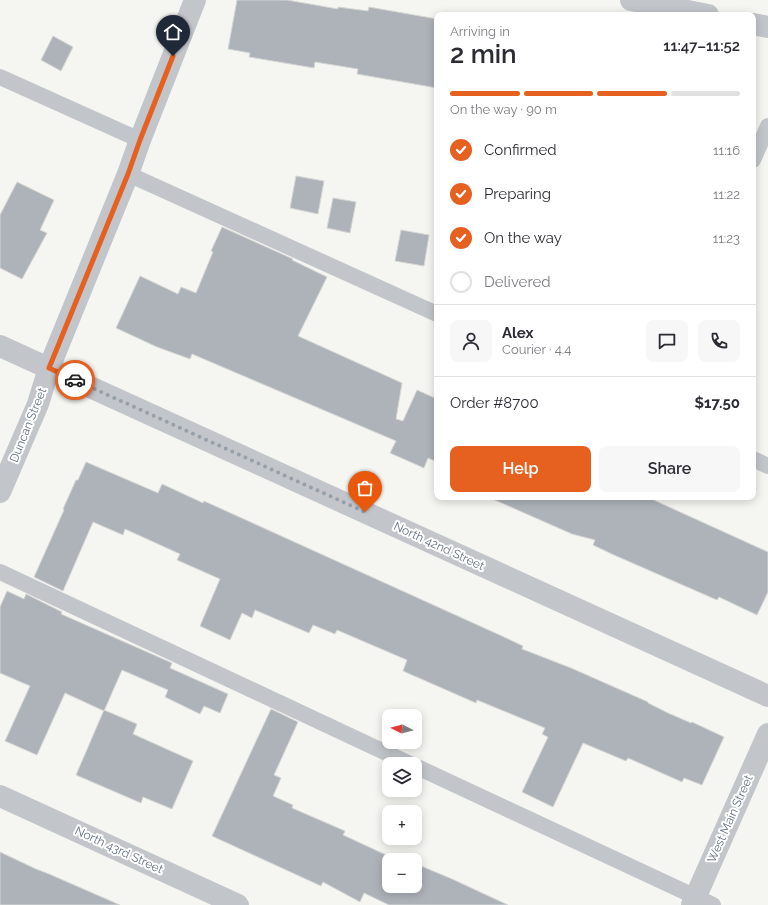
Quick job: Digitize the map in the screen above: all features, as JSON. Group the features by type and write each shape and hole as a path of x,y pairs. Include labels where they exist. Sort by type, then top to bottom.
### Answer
{"street":[{"name":"Duncan Street","path":"0,492 38,404 49,368 128,174 195,0"},
{"path":"631,0 693,12"},
{"path":"756,24 768,26"},
{"name":"North 42nd Street","path":"0,346 768,696"},
{"name":"West Main Street","path":"700,902 768,734"},
{"name":"North 43rd Street","path":"0,796 238,905"}],"lane":[{"path":"0,77 140,140"},
{"path":"756,153 768,126"},
{"path":"128,174 434,313"},
{"path":"756,460 768,466"},
{"path":"0,572 395,757"},
{"path":"422,769 700,902"}],"building":[{"path":"237,0 287,0 338,9 338,7 368,11 369,7 434,18 434,87 357,74 358,69 315,62 314,68 249,57 250,53 228,49"},
{"path":"53,36 73,47 61,71 41,60"},
{"path":"296,176 324,181 318,214 290,208"},
{"path":"17,182 54,200 40,230 47,233 22,279 0,268 0,215"},
{"path":"333,198 356,202 350,233 327,228"},
{"path":"222,227 293,259 292,260 327,277 298,336 402,383 396,419 403,421 417,390 434,398 434,461 428,458 424,468 390,453 396,441 192,354 190,359 157,347 116,328 140,276 178,294 181,287 196,293 213,252 211,251"},
{"path":"401,230 429,235 424,266 395,261"},
{"path":"86,462 158,493 162,484 203,503 204,501 504,637 523,646 522,649 571,668 724,737 702,785 684,778 682,782 628,758 626,761 583,743 553,807 522,792 548,737 542,734 545,728 477,700 476,703 403,671 407,660 337,630 335,634 313,625 309,633 255,610 252,618 242,613 230,640 200,626 220,579 177,560 180,554 125,529 123,535 93,522 63,591 34,577 76,480 78,480"},
{"path":"495,500 654,500 768,552 768,592 757,615 719,597 717,600 614,555 593,545 595,540 572,534"},
{"path":"7,591 24,599 26,594 62,612 61,614 172,663 170,668 228,694 220,713 204,706 200,714 165,697 168,690 122,670 104,711 65,693 37,755 5,741 30,686 0,673 0,607"},
{"path":"271,709 298,722 274,775 281,778 273,796 293,805 292,808 345,831 343,835 382,853 382,893 422,893 422,866 508,905 389,905 364,893 360,902 323,882 321,886 212,836"},
{"path":"104,710 137,724 133,734 193,761 172,809 143,797 141,803 76,775"},
{"path":"0,852 36,869 120,905 0,905"}],"way so far":[{"path":"75,380 365,512"}],"route":[{"path":"75,380 49,368 128,174 173,56"}]}
